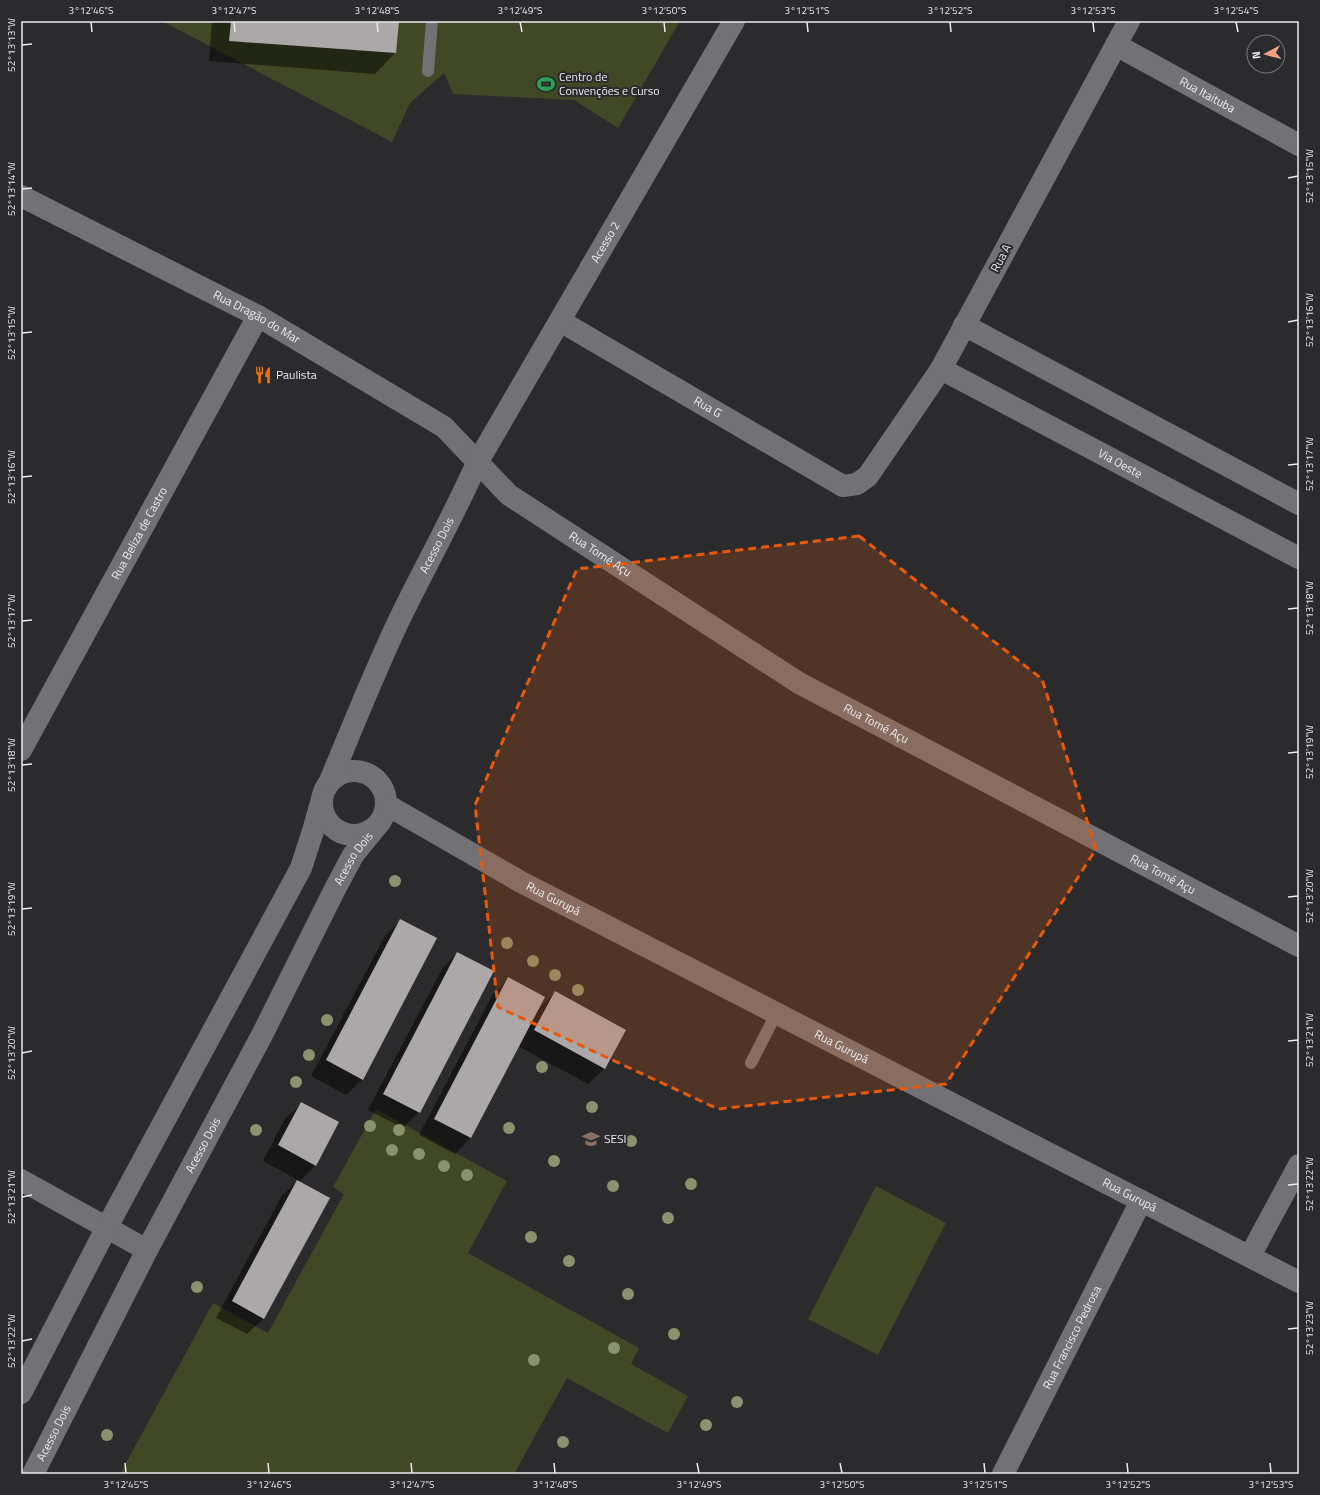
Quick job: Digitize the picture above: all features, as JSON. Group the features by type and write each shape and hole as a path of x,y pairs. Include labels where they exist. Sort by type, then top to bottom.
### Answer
{"street":[{"name":"Acesso 2","path":"477,463 734,21"},
{"name":"Rua A","path":"857,484 868,476 941,369 1129,21"},
{"name":"Rua Itaituba","path":"1116,45 1299,145"},
{"name":"Rua Dragão do Mar","path":"21,196 258,316 444,427 477,463"},
{"name":"Rua Beliza de Castro","path":"21,750 258,316"},
{"name":"Rua G","path":"560,321 843,486 857,484"},
{"path":"964,325 1299,504"},
{"name":"Via Oeste","path":"941,369 1299,558"},
{"name":"Acesso Dois","path":"21,1393 107,1227 301,868 326,790 364,698 398,624 459,504 477,463"},
{"name":"Rua Tomé Açu","path":"477,463 509,495 799,683 1299,946"},
{"path":"357,770 367,772 376,778 386,795 384,814 374,828 366,833 356,835 338,831 325,817 326,790 337,774 357,770"},
{"name":"Acesso Dois","path":"33,1474 147,1250 262,1035 353,856 384,814"},
{"name":"Rua Gurupá","path":"384,814 521,882 1299,1282"},
{"path":"1250,1256 1299,1165"},
{"path":"21,1180 147,1250"},
{"name":"Rua Francisco Pedrosa","path":"1003,1474 1141,1201"}],"lane":[{"path":"428,71 432,21"},
{"path":"751,1062 776,1014"}],"highlighted area":[{"path":"859,536 1042,679 1096,849 946,1084 718,1109 498,1007 475,805 577,569"}],"green space":[{"name":"Centro de Convenções e Curso","path":"162,21 680,21 618,128 574,100 453,94 444,73 410,103 392,142"},
{"path":"376,1109 507,1181 468,1253 639,1348 631,1364 688,1396 668,1433 567,1378 514,1474 120,1474 213,1303 268,1333 344,1194 333,1187"},
{"path":"876,1186 946,1223 878,1355 808,1319"}],"building":[{"path":"231,21 399,21 396,53 229,41"},
{"path":"400,919 437,938 363,1080 326,1060"},
{"path":"457,952 494,971 420,1113 383,1094"},
{"path":"508,977 545,997 471,1138 434,1119"},
{"path":"555,991 626,1030 605,1069 534,1030"},
{"path":"301,1102 339,1122 316,1166 278,1145"},
{"path":"297,1180 330,1198 264,1319 232,1301"}],"place":[{"name":"Centro de Convenções e Curso","path":"546,84"},
{"name":"Paulista","path":"263,375"},
{"name":"SESI","path":"591,1139"}]}
